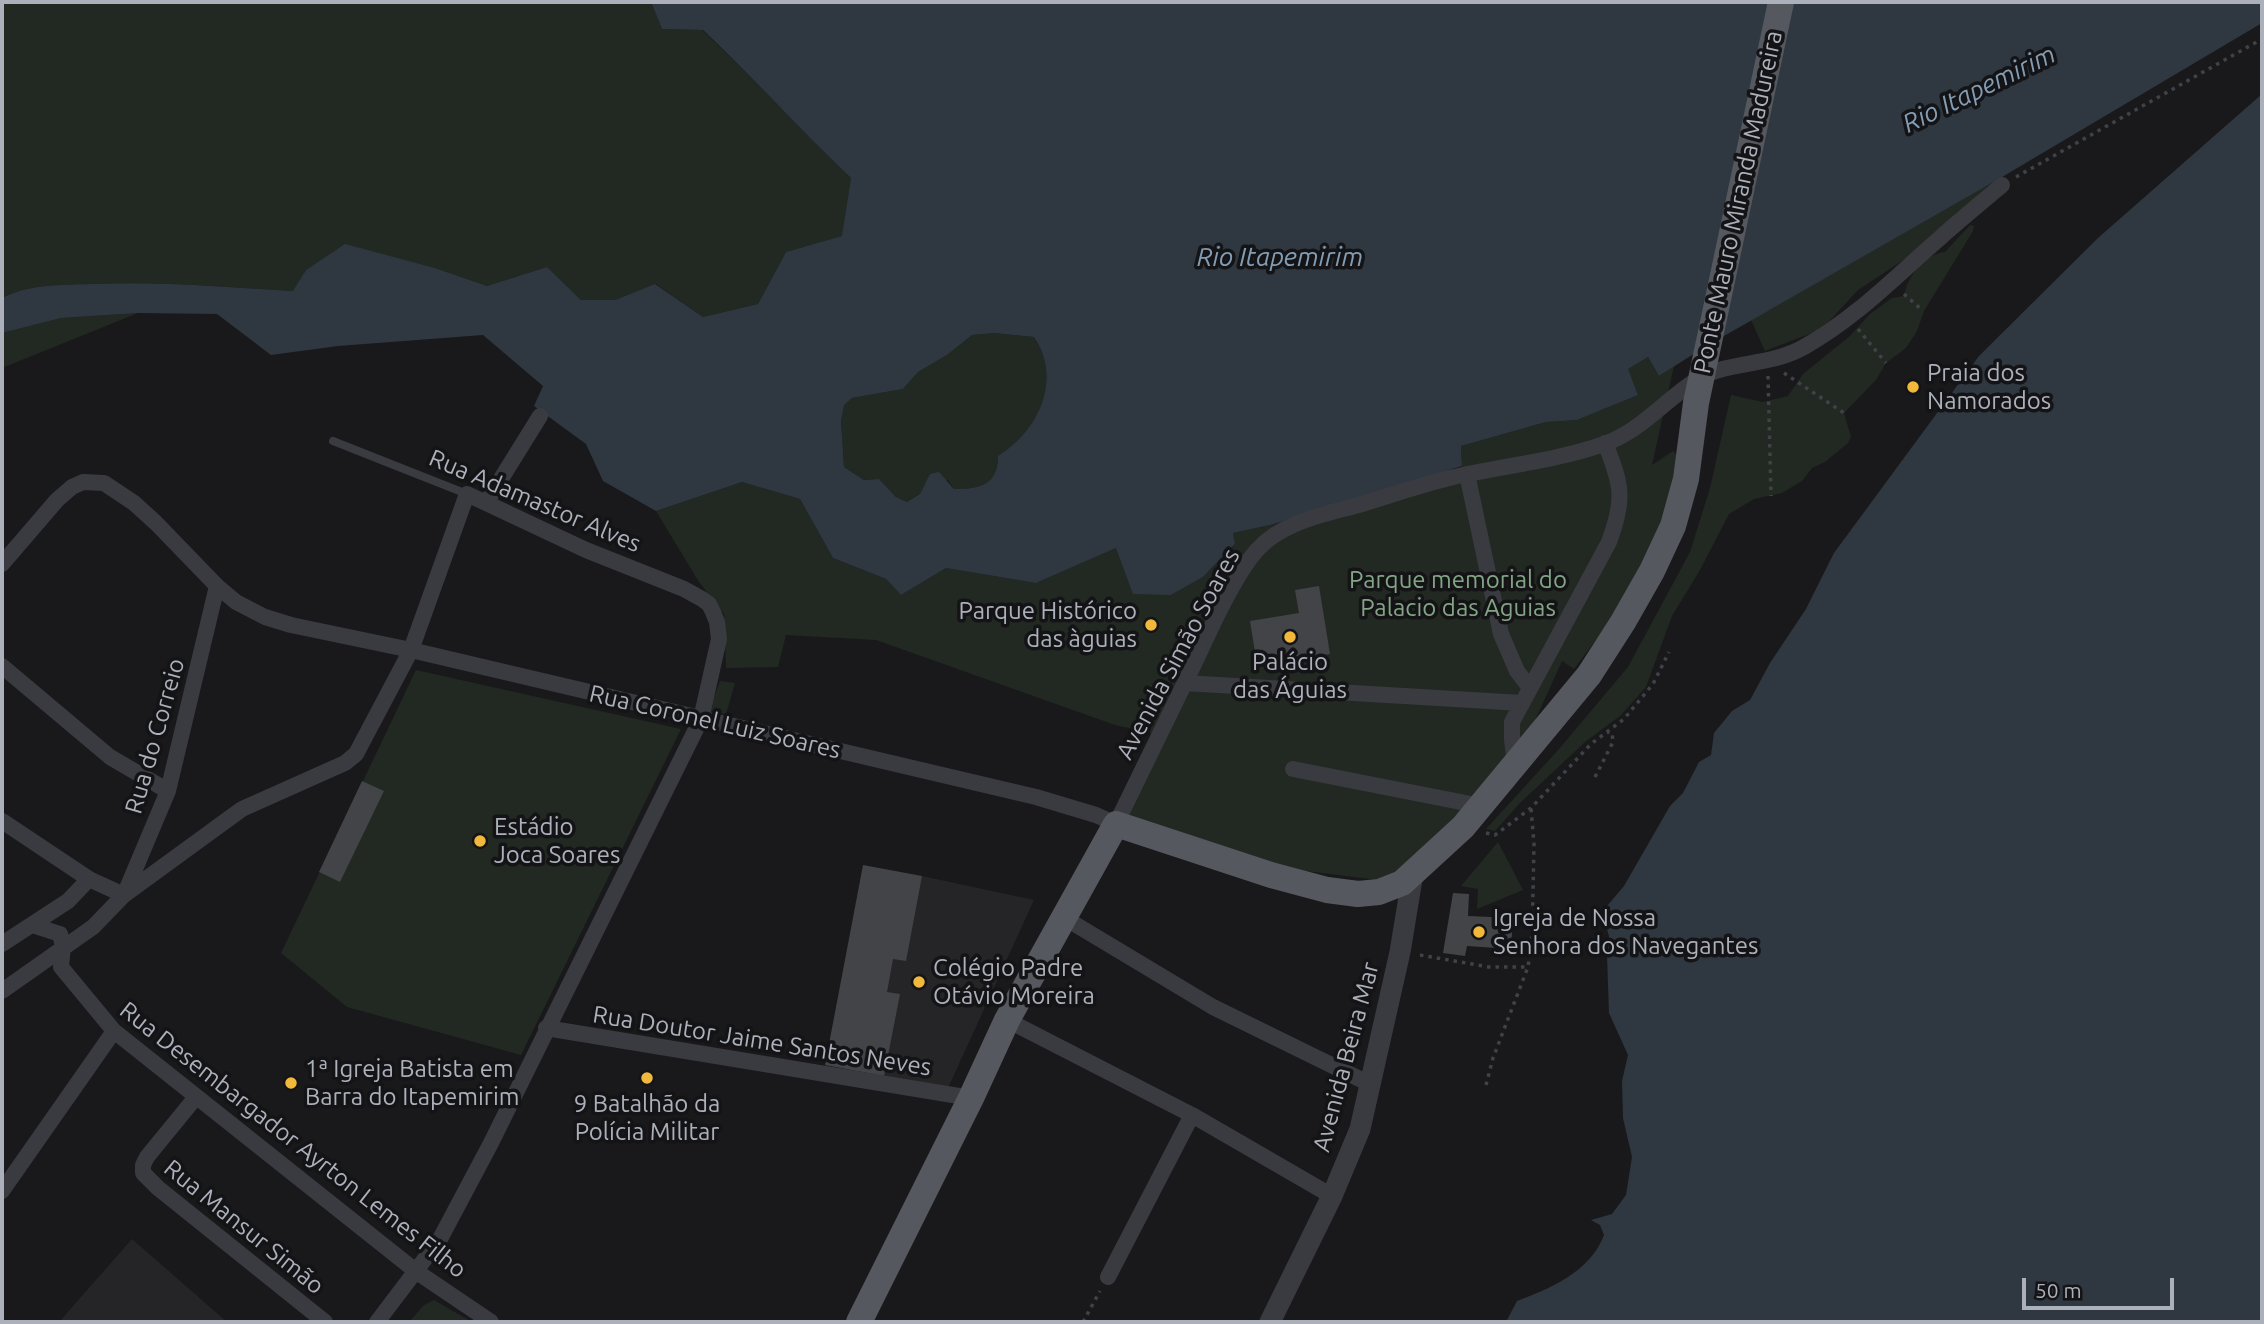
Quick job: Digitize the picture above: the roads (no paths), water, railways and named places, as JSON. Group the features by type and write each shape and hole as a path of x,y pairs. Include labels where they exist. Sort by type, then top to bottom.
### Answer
{"main road":[{"name":"Ponte Mauro Miranda Madureira","path":"1515,765 1589,675 1652,571 1673,526 1686,479 1696,403 1781,2"},
{"name":"Rua Coronel Luiz Soares","path":"1116,824 1270,875 1327,890 1358,894 1379,892 1402,883 1463,827 1515,765"},
{"path":"859,1322 1007,1020 1116,824"}],"street":[{"name":"Avenida Simão Soares","path":"1116,824 1185,683 1246,566 1259,549 1299,523 1434,481 1557,457 1605,443 1630,432 1696,380 1710,373 1768,362 1803,348 1849,318 1891,284 1940,237 2002,185"},
{"path":"486,503 540,416"},
{"path":"1515,765 1511,739 1513,722 1609,542 1619,516 1619,484 1605,443"},
{"path":"1467,474 1502,634 1517,671 1530,688"},
{"name":"Rua Coronel Luiz Soares","path":"2,564 57,500 72,487 83,482 104,483 134,503 156,523 217,586 250,611 265,617 1036,797 1096,815 1116,824"},
{"path":"2,991 93,927 124,895 242,809 345,763 356,754 411,650 467,494"},
{"name":"Rua Adamastor Alves","path":"467,494 586,550 702,598 713,612 719,639 701,719"},
{"name":"Rua do Correio","path":"124,895 169,791 217,586"},
{"path":"2,666 110,757 169,791"},
{"path":"1185,683 1522,703"},
{"path":"377,1322 440,1239 491,1143 701,719"},
{"path":"1293,769 1481,806"},
{"path":"2,821 89,879 124,895"},
{"name":"Avenida Beira Mar","path":"1270,1322 1332,1196 1360,1129 1400,952 1413,873"},
{"path":"2,944 68,901 89,879"},
{"path":"1063,917 1213,1007 1370,1084"},
{"path":"32,925 60,934 62,947"},
{"name":"Rua Desembargador Ayrton Lemes Filho","path":"62,947 61,967 114,1031 417,1272 491,1322"},
{"path":"1007,1020 1192,1115 1332,1196"},
{"name":"Rua Doutor Jaime Santos Neves","path":"546,1028 971,1098"},
{"path":"2,1191 114,1031"},
{"name":"Rua Mansur Simão","path":"196,1097 147,1157 143,1173 324,1322"},
{"path":"1108,1277 1192,1115"}],"lane":[{"name":"Rua Adamastor Alves","path":"333,441 467,494"}],"water":[{"name":"Rio Itapemirim","path":"651,2 2262,2 2262,23 1659,376 1648,357 1628,369 1638,395 1577,420 1546,422 1461,446 1462,466 1270,525 1233,533 1235,544 1203,577 1171,595 1133,594 1116,548 1036,583 946,568 901,595 886,579 833,558 800,499 742,482 656,511 603,481 586,444 534,406 543,386 483,335 338,346 271,355 217,314 138,313 61,318 2,333 2,298 23,290 56,285 141,283 293,291 306,270 345,244 435,268 487,286 547,267 581,300 615,300 655,284 703,317 758,304 786,252 842,236 851,178 703,30 662,29","holes":["994,333 1034,337 1046,370 1042,403 1025,433 998,456 995,473 986,483 972,488 954,489 939,472 930,474 920,494 907,502 896,497 879,479 864,480 844,467 841,421 844,405 852,398 903,389 918,372 947,355 972,335"]},
{"path":"2262,94 2262,1322 1506,1322 1517,1301 1568,1277 1589,1259 1604,1235 1600,1225 1591,1220 1612,1214 1626,1195 1632,1157 1623,1118 1622,1081 1628,1055 1609,1013 1609,936 1602,912 1624,886 1670,806 1683,793 1699,762 1711,755 1714,733 1732,711 1750,700 1770,663 1806,609 1834,553 1979,356 2098,238"}],"place":[{"name":"Praia dos Namorados","path":"1913,387"},
{"name":"Parque Histórico das àguias","path":"1151,625"},
{"name":"Palácio das Águias","path":"1290,637"},
{"name":"Estádio Joca Soares","path":"480,841"},
{"name":"Igreja de Nossa Senhora dos Navegantes","path":"1479,932"},
{"name":"Colégio Padre Otávio Moreira","path":"919,982"},
{"name":"9 Batalhão da Polícia Militar","path":"647,1078"},
{"name":"1ª Igreja Batista em Barra do Itapemirim","path":"291,1083"}],"park label":[{"name":"Parque memorial do Palacio das Aguias","path":"1458,594"}]}
